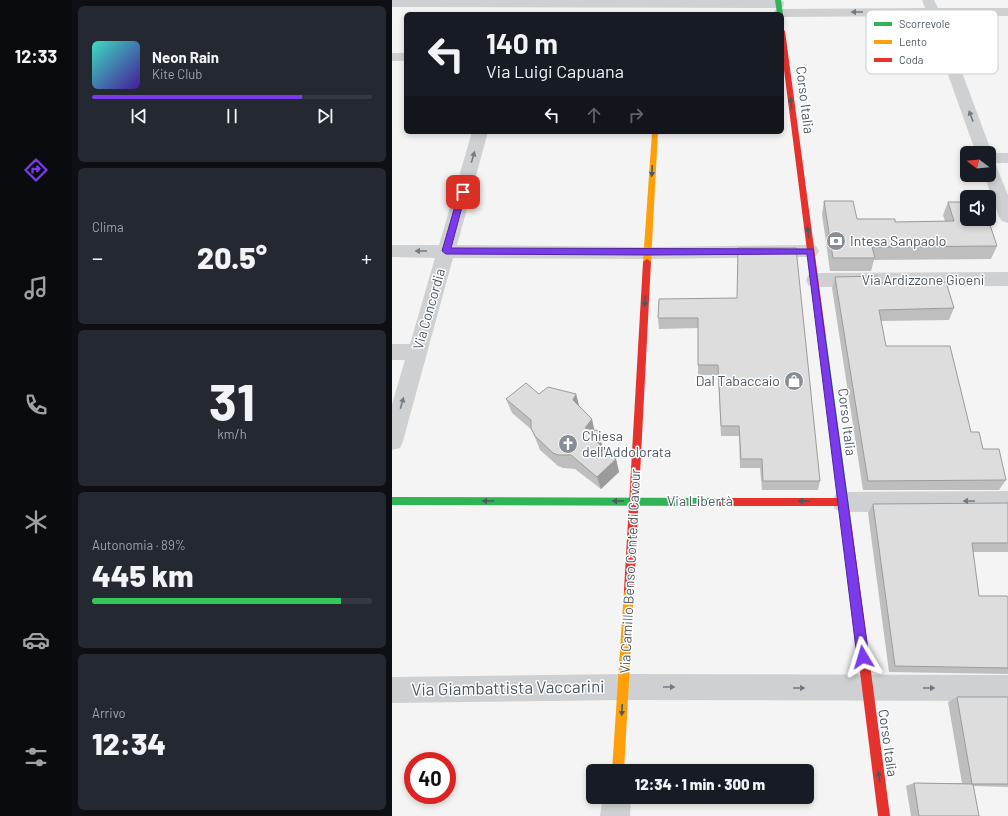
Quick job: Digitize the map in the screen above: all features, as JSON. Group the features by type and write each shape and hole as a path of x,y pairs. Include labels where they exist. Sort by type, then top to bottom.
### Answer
{"street":[{"path":"392,3 514,6 779,8 930,6 982,10"},
{"path":"998,11 1008,12"},
{"path":"392,57 404,57"},
{"name":"Corso Italia","path":"784,58 815,280 884,816"},
{"path":"955,74 981,146"},
{"name":"Via Concordia","path":"392,441 479,134"},
{"name":"Via Camillo Benso Conte di Cavour","path":"618,764 655,134"},
{"path":"996,158 1008,158"},
{"path":"995,182 1008,217"},
{"path":"392,251 648,253 810,251"},
{"name":"Via Ardizzone Gioeni","path":"815,280 1008,279"},
{"path":"392,352 417,352"},
{"name":"Via Libertà","path":"392,501 1008,501"},
{"name":"Via Giambattista Vaccarini","path":"392,690 623,686 1008,688"},
{"path":"616,816 617,804"}],"building":[{"path":"824,201 853,201 857,219 895,219 895,222 954,221 948,202 960,202 960,226 990,226 997,246 872,247 875,258 833,258"},
{"path":"738,248 796,248 820,481 763,481 762,459 741,459 739,426 721,426 718,365 698,365 698,318 658,318 659,299 737,298"},
{"path":"878,276 880,283 946,282 954,308 879,310 886,346 950,346 971,432 979,432 983,449 999,449 1006,480 868,481 835,277"},
{"name":"Chiesa dell'Addolorata","path":"526,383 539,394 548,387 576,394 573,400 592,419 585,428 599,431 597,442 616,459 597,477 571,455 558,455 553,453 535,436 531,428 531,420 506,399"},
{"path":"1008,503 1008,543 972,543 979,596 1007,596 1008,598 1008,668 895,666 873,504"},
{"path":"957,697 1008,697 1008,784 972,784"},
{"path":"914,783 973,784 979,816 919,816"}],"traffic: fast":[{"path":"778,0 780,12"},
{"path":"822,337 847,528"},
{"path":"392,501 719,502"}],"traffic: slow":[{"path":"647,262 655,134"},
{"path":"618,764 629,590"}],"traffic: jam":[{"path":"784,46 822,337"},
{"path":"629,590 647,262"},
{"path":"719,502 843,502"},
{"path":"847,528 884,816"}],"place":[{"name":"Intesa Sanpaolo","path":"836,241"},
{"name":"Dal Tabaccaio","path":"794,381"},
{"name":"Chiesa dell'Addolorata","path":"568,444"}],"route":[{"path":"463,192 446,251 648,253 810,251 815,280 863,657"}]}
